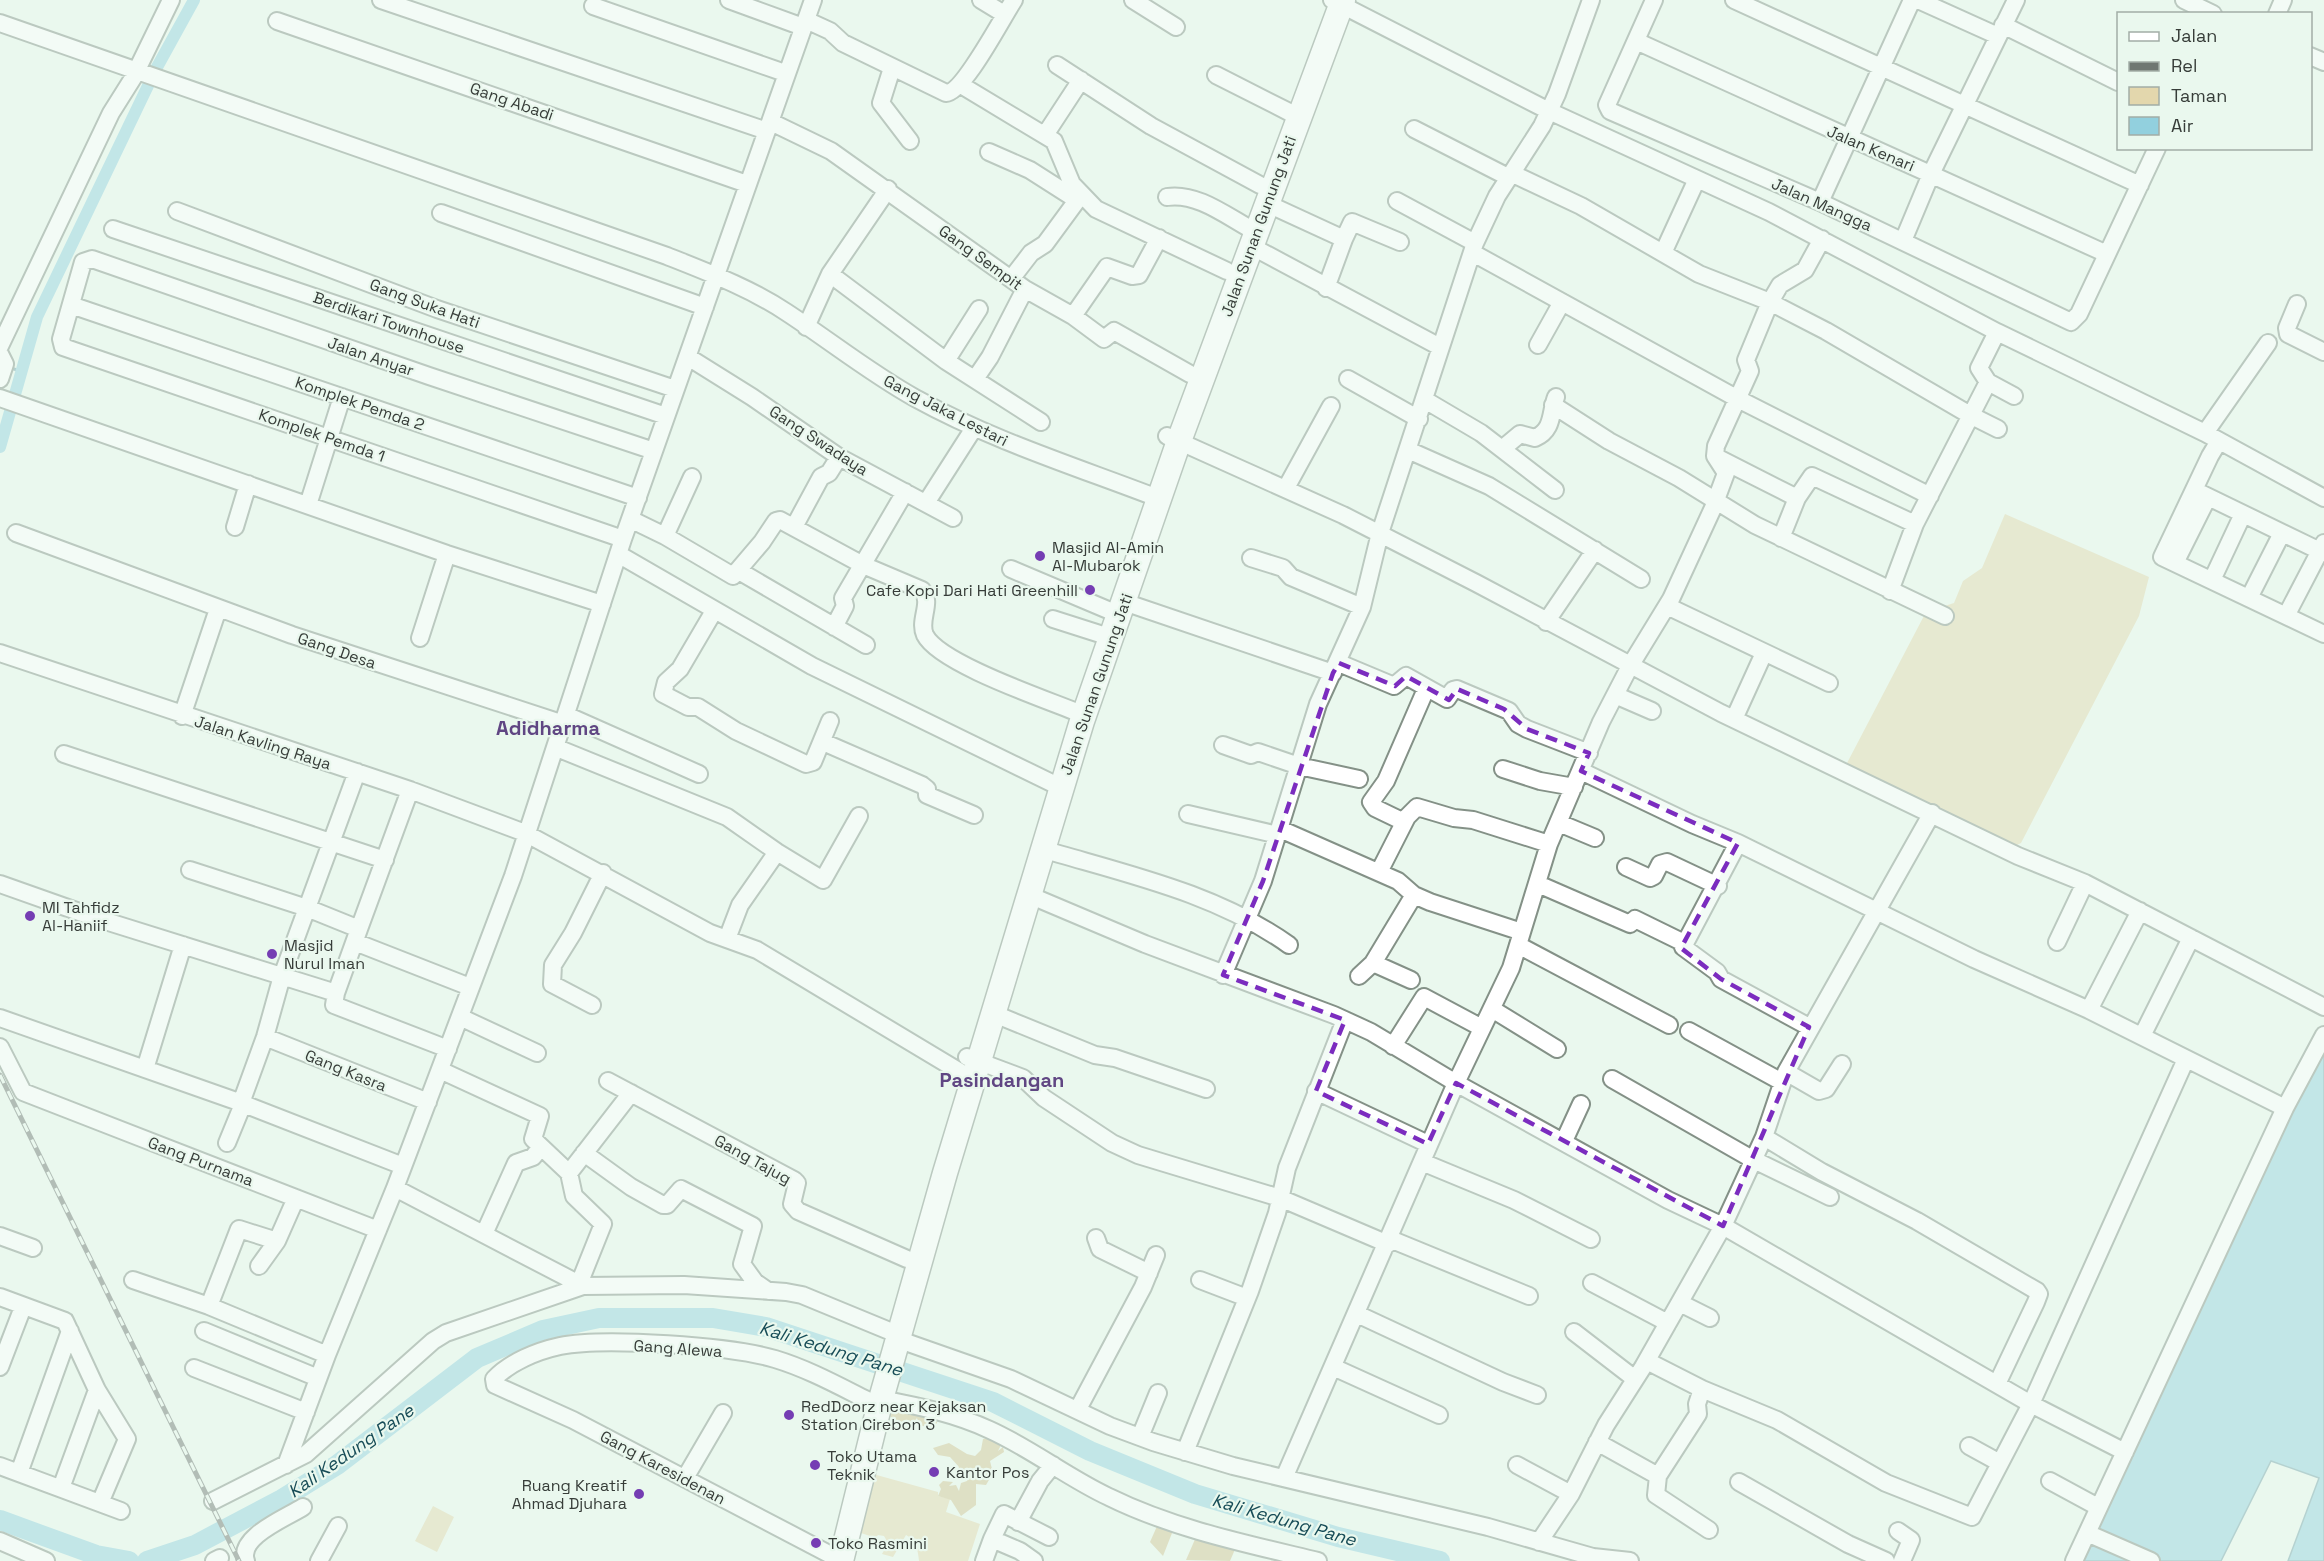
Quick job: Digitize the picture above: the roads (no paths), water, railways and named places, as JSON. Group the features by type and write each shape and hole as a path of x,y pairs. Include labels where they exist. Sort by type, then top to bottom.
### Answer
{"highway":[{"path":"832,1559 875,1395 969,1063 1057,786 1076,716 1088,687 1100,634 1116,606 1170,448 1190,374 1215,324 1267,185 1288,112 1336,1"},
{"name":"Jalan Sunan Gunung Jati","path":"1267,185 1336,1"},
{"name":"Jalan Sunan Gunung Jati","path":"1170,448 1215,324"},
{"name":"Jalan Sunan Gunung Jati","path":"1088,687 1116,606"},
{"name":"Jalan Sunan Gunung Jati","path":"969,1063 992,1013 1029,895 1057,786"},
{"path":"891,1338 907,1259 921,1232"}],"street":[{"path":"0,346 111,113 138,71 171,0"},
{"name":"Gang Sempit","path":"381,0 769,126 825,148 888,189 1018,284 1073,316 1104,339 1114,331 1190,374"},
{"path":"729,0 830,31 843,43 946,93 956,90 961,85 1014,0"},
{"path":"286,1465 327,1355 395,1188 499,913 525,833 557,748 620,547 769,126 785,73 813,0"},
{"path":"981,0 1004,14"},
{"path":"1134,0 1176,27"},
{"path":"1223,975 1247,920 1279,832 1318,704 1362,607 1380,534 1474,248 1510,175 1542,126 1591,0"},
{"name":"Jalan Mangga","path":"1654,0 1607,105 1610,111 1820,202 2071,322 2079,314 2107,254"},
{"path":"1734,0 2140,185"},
{"path":"1820,202 1911,0"},
{"path":"1918,0 2001,31 2117,82"},
{"path":"1903,241 1931,174 2016,0"},
{"path":"2184,0 2209,12"},
{"path":"1336,1 1549,111 1822,240 1996,332 2212,437 2324,498"},
{"path":"593,6 785,73"},
{"name":"Gang Abadi","path":"277,21 747,184"},
{"name":"Gang Jaka Lestari","path":"0,23 667,256 716,276 765,300 896,387 974,428 1153,496"},
{"name":"Jalan Kenari","path":"1635,41 2107,254"},
{"path":"1057,65 1151,126 1267,185 1344,239"},
{"path":"892,68 881,103 910,141"},
{"path":"1216,75 1288,112"},
{"path":"1046,135 1081,80"},
{"path":"961,85 1046,135 1059,148 1079,197"},
{"path":"1414,129 1581,206 1699,274 1770,302 1826,331 1998,429"},
{"path":"2107,254 2156,150"},
{"path":"989,152 1030,170 1096,209 1159,238 1242,250 1326,288 1440,347"},
{"path":"1663,253 1697,179"},
{"path":"806,327 830,274 888,189"},
{"path":"1167,197 1186,196 1242,250"},
{"path":"975,378 990,357 1026,258 1045,244 1079,197"},
{"path":"1397,201 1562,302 1737,399 1930,496"},
{"name":"Gang Suka Hati","path":"177,211 437,309 675,389"},
{"path":"441,213 705,307"},
{"path":"1326,288 1352,222 1400,242"},
{"name":"Berdikari Townhouse","path":"113,229 666,416"},
{"path":"1073,316 1107,267 1132,276 1139,275 1159,238"},
{"path":"1284,1478 1389,1242 1428,1144 1492,1009 1520,939 1549,844 1581,771 1615,695 1667,606 1716,501 1726,472 1715,456 1716,446 1750,371 1746,360 1770,302 1780,285 1807,268 1822,240"},
{"name":"Jalan Anyar","path":"76,306 83,262 88,258 654,451"},
{"path":"830,274 946,361 1041,422"},
{"path":"1538,345 1562,302"},
{"path":"2297,304 2286,328 2288,334 2323,349"},
{"name":"Komplek Pemda 2","path":"76,306 638,498"},
{"name":"Komplek Pemda 1","path":"76,306 61,339 63,347 329,437 620,547 714,611 886,704 1057,786"},
{"path":"946,361 979,309"},
{"path":"1996,332 1979,368 1988,382 2014,396"},
{"path":"2268,343 2212,437 2201,493 2162,557 2324,634"},
{"path":"0,354 5,363 0,380"},
{"name":"Gang Swadaya","path":"688,357 752,397 839,457 953,518"},
{"path":"1348,379 1419,419"},
{"path":"1890,591 1915,524 1988,382"},
{"path":"308,505 342,397"},
{"path":"1425,400 1455,416 1555,490"},
{"path":"1502,449 1520,434 1535,438 1542,434 1553,417 1555,401 1609,441 1679,478 1781,538 1945,616"},
{"path":"10,402 447,554 602,604"},
{"path":"1286,488 1331,406"},
{"path":"926,503 974,428"},
{"path":"1170,448 1286,488 1380,534 1734,720 2018,856 2085,883 2324,1007"},
{"path":"1408,450 1489,486 1641,579"},
{"path":"1715,456 1797,498"},
{"path":"794,527 821,477 829,472 839,457"},
{"path":"1781,538 1797,498 1808,479 1815,476 1915,524"},
{"path":"665,536 692,477"},
{"path":"235,527 248,484"},
{"path":"834,627 845,606 843,598 905,492"},
{"path":"2201,493 2282,533 2322,549 2286,616"},
{"path":"2212,580 2243,514"},
{"path":"630,519 665,536 730,576 738,571 777,520 794,527 863,565 922,590 927,599 922,623 926,636 953,659 1076,716"},
{"name":"Gang Desa","path":"15,533 218,609 565,720 699,774"},
{"path":"2249,598 2282,533"},
{"path":"1546,622 1594,550"},
{"path":"420,638 447,554"},
{"path":"1251,558 1283,568 1291,577 1362,607"},
{"path":"1011,569 1116,606 1394,686 1406,676 1447,699 1453,690 1457,689 1509,711 1518,724 1527,729 1589,753"},
{"path":"738,571 866,645"},
{"path":"1667,606 1829,683"},
{"path":"182,716 218,609"},
{"path":"714,611 680,669 666,682 663,694 688,707 698,707 736,731 806,764 813,762 830,721"},
{"path":"1053,619 1100,634"},
{"name":"Jalan Kavling Raya","path":"0,653 182,716 410,790 525,833 603,873 710,933 757,950 969,1063 1023,1078 1044,1098 1121,1147 1138,1155 1280,1198 1528,1296"},
{"path":"1734,720 1764,653"},
{"path":"1404,822 1375,808 1371,802 1386,781 1426,689"},
{"path":"1615,695 1652,711"},
{"path":"823,742 922,785 927,789 927,795 974,815"},
{"path":"1223,745 1251,755 1258,752 1299,766 1359,779"},
{"path":"557,748 727,817 777,852 823,880 859,816"},
{"path":"64,754 385,860"},
{"path":"1503,769 1540,781 1574,787"},
{"path":"1581,771 1692,824 1738,843 1878,913 2090,1010 2285,1108"},
{"path":"228,1143 265,1037 282,976 357,772"},
{"path":"410,790 333,1001 336,1006 448,1049"},
{"path":"1379,872 1404,822 1411,811 1417,807 1454,818 1473,820 1549,844"},
{"path":"1539,1542 1571,1494 1597,1442 1647,1361 1724,1226 1764,1137 1784,1077 1809,1027 1878,913 1932,813"},
{"path":"1188,814 1279,832 1398,880 1414,895 1520,939 1668,1025"},
{"path":"1559,823 1595,838"},
{"path":"1738,843 1718,886 1684,943 1685,950 1717,972 1721,979 1809,1027"},
{"path":"1042,849 1163,884 1247,920 1289,945"},
{"path":"727,939 740,905 777,852"},
{"path":"1626,867 1650,878 1654,876 1660,864 1667,862 1718,886"},
{"path":"190,870 307,908 357,935 470,987"},
{"path":"592,1005 552,984 553,965 573,933 603,873"},
{"path":"2056,942 2085,883"},
{"path":"0,884 99,919 336,993"},
{"path":"1538,884 1630,924 1635,919 1684,943"},
{"path":"1029,895 1069,914 1223,975 1345,1020 1668,1200 1724,1226 2031,1404 2125,1452"},
{"path":"1359,976 1373,963 1414,895"},
{"path":"2090,1010 2140,910"},
{"path":"2142,1036 2192,938"},
{"path":"145,1069 183,945"},
{"path":"1373,963 1411,980"},
{"path":"1393,1046 1424,997 1482,1028"},
{"path":"1492,1009 1557,1049"},
{"path":"992,1013 1095,1055 1115,1058 1206,1089"},
{"path":"460,1017 537,1053"},
{"path":"0,1018 242,1104 403,1166"},
{"path":"1185,1452 1247,1298 1280,1198 1287,1168 1345,1020"},
{"path":"1689,1031 1784,1077 1819,1091 1826,1089 1842,1064"},
{"path":"2074,1561 2285,1108 2324,1035"},
{"name":"Gang Kasra","path":"265,1037 428,1102"},
{"name":"Gang Purnama","path":"0,1047 24,1092 378,1230"},
{"path":"1647,1361 1702,1389 1777,1420 1887,1483 1968,1517 1975,1514 2031,1404 2186,1059"},
{"path":"440,1070 538,1114 540,1121 533,1137 569,1173 574,1196 603,1224 581,1285"},
{"path":"1612,1079 1752,1160 1830,1197"},
{"name":"Gang Tajug","path":"608,1080 794,1180 797,1184 792,1204 798,1211 907,1259"},
{"path":"1316,1091 1428,1144"},
{"path":"569,1173 631,1093"},
{"path":"1564,1141 1581,1104"},
{"path":"1764,1137 1822,1172 1917,1221 2037,1291 2039,1294 2036,1302 1997,1384"},
{"path":"484,1234 516,1163 532,1158 541,1147"},
{"path":"584,1153 631,1187 663,1205 667,1205 681,1189 753,1226 742,1264 747,1273 768,1291"},
{"path":"1422,1162 1524,1204 1591,1239"},
{"path":"395,1188 581,1285"},
{"path":"259,1266 266,1253 273,1249 296,1198"},
{"path":"209,1306 239,1228 277,1241"},
{"path":"0,1236 33,1248"},
{"path":"1096,1238 1100,1249 1149,1273"},
{"path":"1078,1409 1149,1273 1156,1255"},
{"path":"133,1280 209,1306 327,1355"},
{"path":"1200,1280 1247,1298"},
{"path":"1592,1283 1668,1323"},
{"path":"213,1501 306,1454 433,1341 455,1328 581,1285 684,1286 802,1295 891,1338 1011,1379 1140,1437 1185,1452 1488,1527 1593,1557 1630,1561"},
{"path":"0,1297 63,1320 96,1390 127,1439 100,1503"},
{"path":"1680,1303 1710,1318"},
{"path":"0,1367 23,1307"},
{"path":"1357,1314 1503,1382 1537,1395"},
{"path":"19,1473 70,1331"},
{"path":"204,1331 318,1378"},
{"path":"1574,1332 1635,1379"},
{"name":"Gang Alewa","path":"495,1386 495,1379 501,1372 538,1353 560,1346 642,1345 695,1348 772,1358 875,1395 989,1429 1109,1497 1154,1516 1274,1556 1312,1560"},
{"path":"1333,1367 1439,1415"},
{"path":"194,1368 306,1412"},
{"name":"Gang Karesidenan","path":"495,1386 573,1420 685,1478 832,1559"},
{"path":"1702,1389 1697,1404 1698,1414 1658,1476 1656,1495 1709,1530"},
{"path":"62,1488 96,1390"},
{"path":"1140,1437 1158,1393"},
{"path":"685,1478 723,1413"},
{"path":"1597,1442 1658,1476"},
{"path":"1969,1446 2000,1463"},
{"path":"992,1539 1027,1556 1025,1525 1040,1481 1053,1465"},
{"path":"1517,1465 1571,1494"},
{"path":"0,1466 121,1511"},
{"path":"2050,1481 2098,1507"},
{"path":"1739,1482 1848,1544 1886,1561"},
{"path":"246,1561 244,1552 249,1541 303,1507"},
{"path":"984,1561 1004,1514 1048,1537"},
{"path":"319,1561 338,1526"},
{"path":"1899,1531 1911,1540 1902,1561"},
{"path":"2087,1533 2151,1561"},
{"path":"0,1541 46,1561"}],"water":[{"path":"2324,1042 2324,1561 2288,1561 2319,1478 2271,1461 2221,1561 2077,1561"}],"waterway":[{"path":"0,447 37,317 156,69 194,0"},
{"path":"11,368 23,372"},
{"name":"Kali Kedung Pane","path":"147,1561 195,1545 282,1499 337,1465 477,1358 543,1330 599,1318 713,1318 766,1327 993,1402 1090,1451 1195,1494 1338,1537 1440,1561"},
{"name":"Kali Kedung Pane","path":"0,1520 96,1555 129,1561"}],"railway":[{"path":"0,1075 239,1561"}],"place":[{"name":"Masjid Al-Amin Al-Mubarok","path":"1040,556"},
{"name":"Cafe Kopi Dari Hati Greenhill","path":"1090,590"},
{"name":"MI Tahfidz Al-Haniif","path":"30,916"},
{"name":"Masjid Nurul Iman","path":"272,954"},
{"name":"RedDoorz near Kejaksan Station Cirebon 3","path":"789,1415"},
{"name":"Toko Utama Teknik","path":"815,1465"},
{"name":"Kantor Pos","path":"934,1472"},
{"name":"Ruang Kreatif Ahmad Djuhara","path":"639,1494"},
{"name":"Toko Rasmini","path":"816,1543"}],"district":[{"name":"Adidharma","path":"548,728"},
{"name":"Pasindangan","path":"1002,1080"}]}
